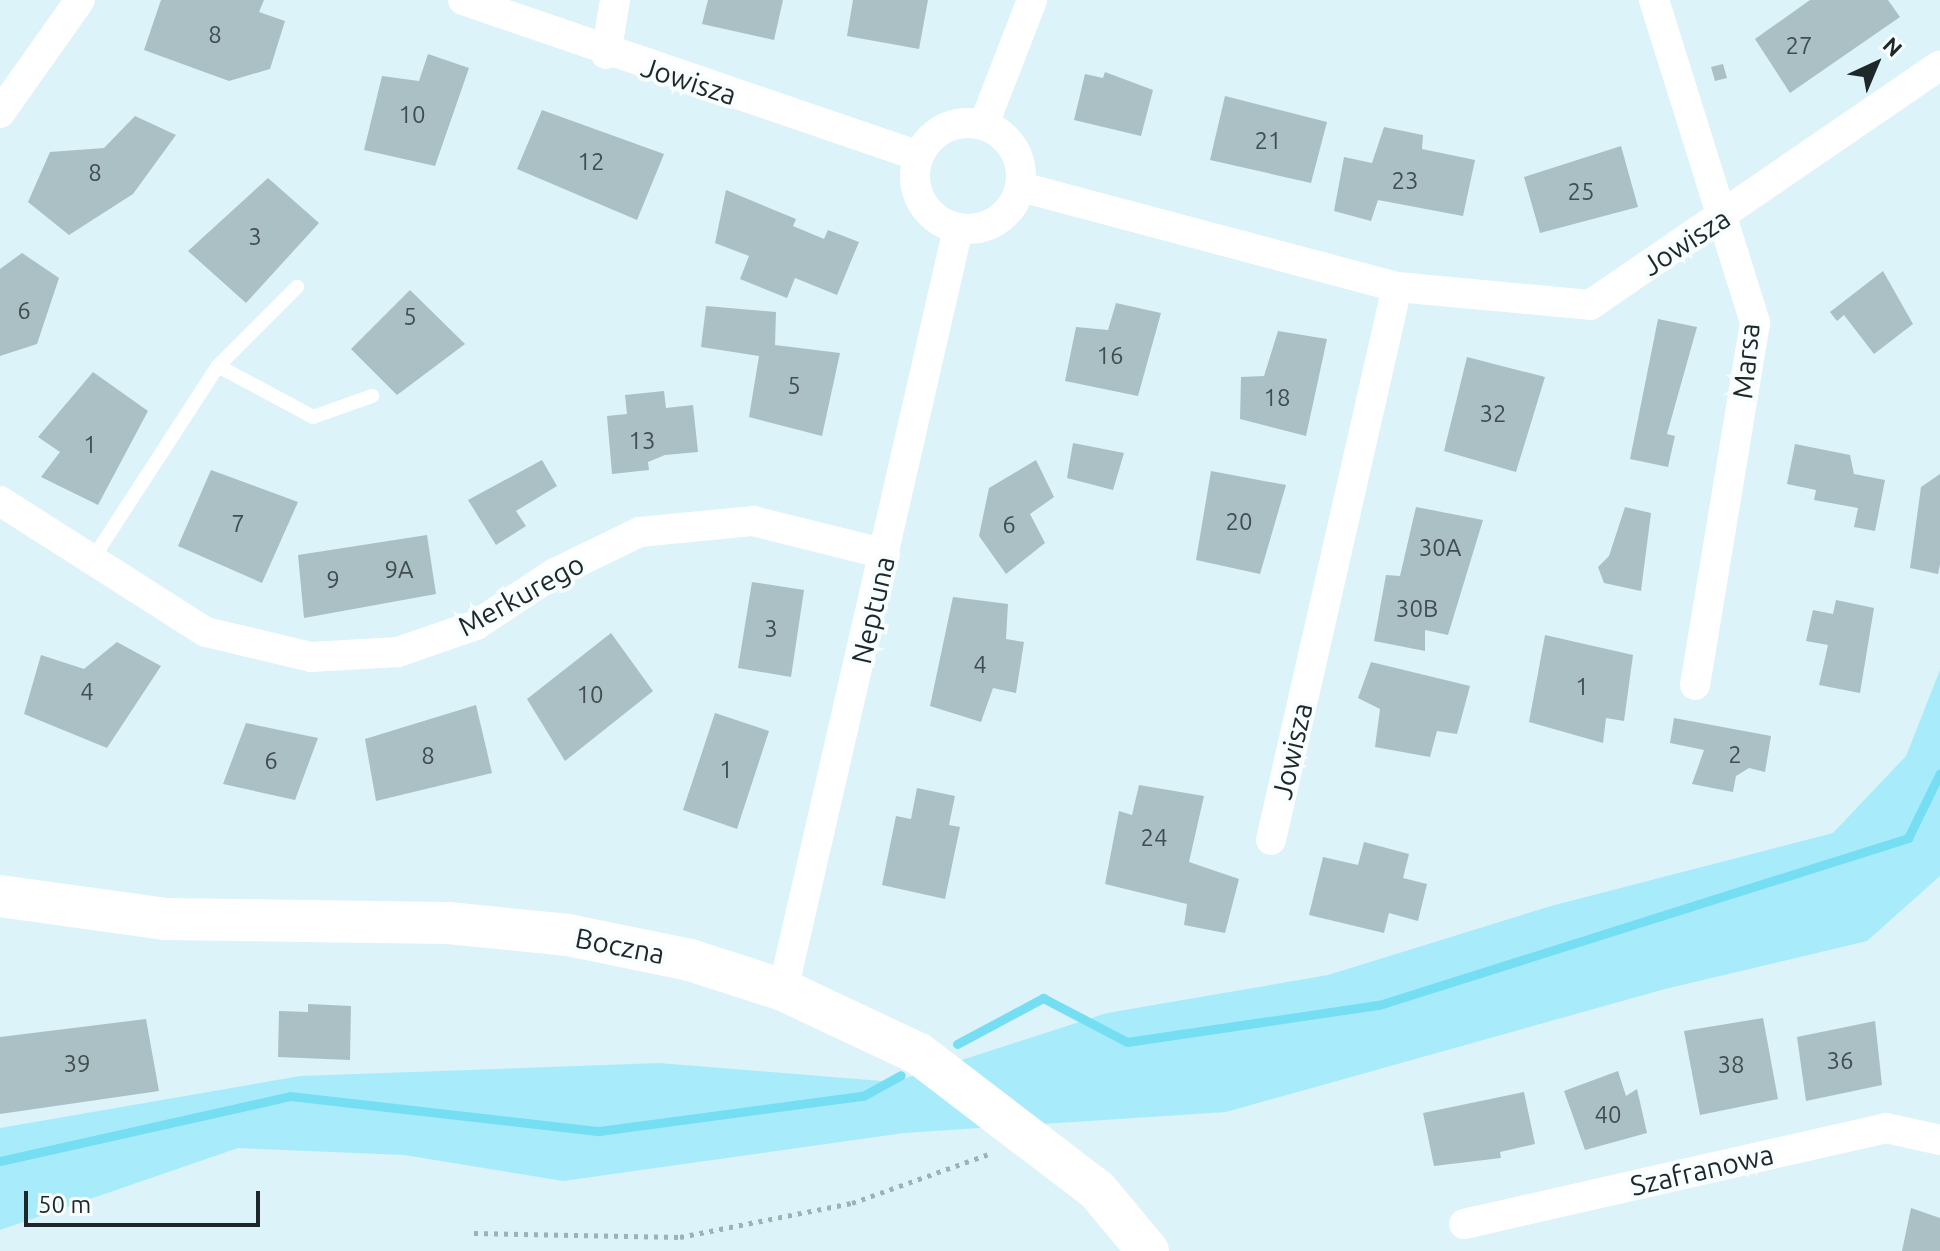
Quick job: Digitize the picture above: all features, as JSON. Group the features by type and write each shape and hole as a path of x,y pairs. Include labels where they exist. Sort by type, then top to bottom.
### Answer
{"street":[{"path":"0,113 80,0"},
{"name":"Jowisza","path":"463,0 606,54 918,156"},
{"path":"606,54 615,0"},
{"path":"984,124 1032,0"},
{"name":"Marsa","path":"1654,0 1726,216 1755,323 1695,685"},
{"name":"Jowisza","path":"1021,187 1397,287 1590,305 1726,216 1940,65"},
{"path":"984,124 1013,150 1021,187 998,221 958,229 937,220 921,202 918,156 945,127 984,124"},
{"name":"Neptuna","path":"783,990 958,229"},
{"name":"Jowisza","path":"1271,840 1397,287"},
{"name":"Merkurego","path":"0,501 90,563 206,632 311,657 398,652 476,625 555,573 640,532 753,521 885,554"},
{"name":"Boczna","path":"0,896 166,919 448,923 568,935 690,960 783,990 919,1054 1022,1126 1098,1191 1148,1251"},
{"name":"Szafranowa","path":"1464,1224 1886,1128 1940,1140"}],"lane":[{"path":"90,563 218,366 297,287"},
{"path":"218,366 313,417 372,396"}],"path":[{"path":"474,1233 695,1234 852,1203 997,1152 1022,1126"}],"shaded area":[{"path":"1940,670 1940,876 1867,941 1665,989 1226,1112 904,1133 563,1181 404,1155 238,1148 0,1230 0,1128 300,1076 659,1063 894,1082 1107,1013 1328,975 1551,906 1833,833 1906,756"}],"building":[{"path":"161,0 264,0 259,12 285,21 270,69 229,81 144,50"},
{"path":"708,0 783,0 774,40 702,24"},
{"path":"853,0 928,0 919,49 847,36"},
{"path":"1810,0 1888,0 1900,17 1790,93 1755,39"},
{"path":"428,54 469,68 435,166 364,150 382,76 419,81"},
{"path":"1723,64 1727,78 1715,81 1711,67"},
{"path":"1105,72 1153,90 1141,136 1074,120 1085,74 1103,78"},
{"path":"1225,96 1327,122 1311,183 1210,160"},
{"path":"542,110 664,154 637,220 517,169"},
{"path":"135,116 176,135 133,194 69,235 28,202 50,152 104,148"},
{"path":"1384,127 1423,135 1422,149 1475,160 1463,216 1378,200 1371,221 1334,211 1344,157 1372,163"},
{"path":"1621,146 1638,207 1540,233 1524,177"},
{"path":"268,178 319,223 246,303 188,251"},
{"path":"726,190 796,219 793,226 824,239 828,230 859,242 837,295 795,278 787,298 740,279 749,256 715,243"},
{"path":"22,253 59,278 37,344 0,356 0,269"},
{"path":"1883,271 1913,324 1874,354 1844,315 1837,321 1830,312"},
{"path":"410,290 465,344 397,395 351,349"},
{"path":"1116,303 1161,313 1138,396 1065,381 1076,327 1108,330"},
{"path":"706,306 776,312 775,345 840,353 822,436 749,417 759,356 701,347"},
{"path":"1658,319 1697,327 1667,434 1675,436 1668,467 1630,459"},
{"path":"1278,331 1327,339 1306,436 1240,419 1241,377 1264,376"},
{"path":"1467,357 1545,377 1516,472 1444,451"},
{"path":"93,372 148,411 98,505 41,477 60,452 38,437"},
{"path":"664,391 666,408 693,405 698,452 665,455 648,462 649,470 612,474 607,416 627,414 625,395"},
{"path":"1073,443 1124,453 1113,490 1067,478"},
{"path":"1795,444 1850,455 1854,474 1885,480 1875,531 1854,527 1858,508 1814,500 1816,490 1787,484"},
{"path":"542,460 557,486 516,511 526,526 496,545 468,500"},
{"path":"1036,460 1054,497 1030,514 1045,543 1006,574 979,536 989,488"},
{"path":"211,470 298,502 262,583 178,546"},
{"path":"1211,471 1286,485 1260,574 1196,560"},
{"path":"1940,474 1938,574 1910,568 1921,487"},
{"path":"1416,507 1483,520 1448,635 1425,630 1425,651 1374,641 1386,575 1400,576"},
{"path":"1625,507 1651,513 1641,591 1604,583 1598,567 1609,556"},
{"path":"427,535 436,594 304,618 298,555"},
{"path":"752,582 804,590 791,677 738,668"},
{"path":"953,597 1008,604 1006,639 1024,642 1016,693 993,688 981,722 930,706"},
{"path":"1836,600 1874,608 1860,693 1819,685 1828,645 1806,641 1813,610 1833,614"},
{"path":"611,633 653,691 565,761 527,699"},
{"path":"1545,635 1633,655 1624,721 1606,718 1603,743 1529,722"},
{"path":"117,642 161,666 107,748 24,714 41,655 84,669"},
{"path":"1371,662 1470,686 1457,734 1437,731 1430,757 1375,747 1380,709 1358,698"},
{"path":"476,705 492,773 376,801 365,739"},
{"path":"715,713 769,731 737,829 683,810"},
{"path":"1674,718 1771,736 1765,772 1749,768 1736,776 1733,792 1692,784 1704,750 1670,743"},
{"path":"246,723 318,738 295,800 223,784"},
{"path":"1139,785 1204,796 1189,862 1239,879 1225,933 1184,925 1187,904 1105,884 1119,811 1132,815"},
{"path":"917,788 955,796 949,825 960,827 945,899 882,885 896,816 911,819"},
{"path":"1364,842 1409,854 1403,878 1427,884 1418,921 1389,913 1384,933 1309,915 1323,857 1358,865"},
{"path":"308,1004 351,1006 350,1060 278,1057 279,1011 308,1012"},
{"path":"1763,1018 1778,1099 1700,1115 1684,1031"},
{"path":"146,1019 159,1091 0,1114 0,1037"},
{"path":"1875,1021 1882,1085 1806,1101 1797,1037"},
{"path":"1618,1071 1626,1096 1637,1089 1647,1133 1585,1150 1564,1091"},
{"path":"1524,1092 1535,1144 1500,1152 1501,1158 1434,1166 1423,1113"},
{"path":"1911,1208 1940,1218 1940,1251 1902,1251"}],"waterway":[{"path":"957,1044 1043,998 1127,1042 1379,1005 1908,838 1940,773"},
{"path":"0,1161 290,1096 599,1131 863,1096 901,1075"}]}
